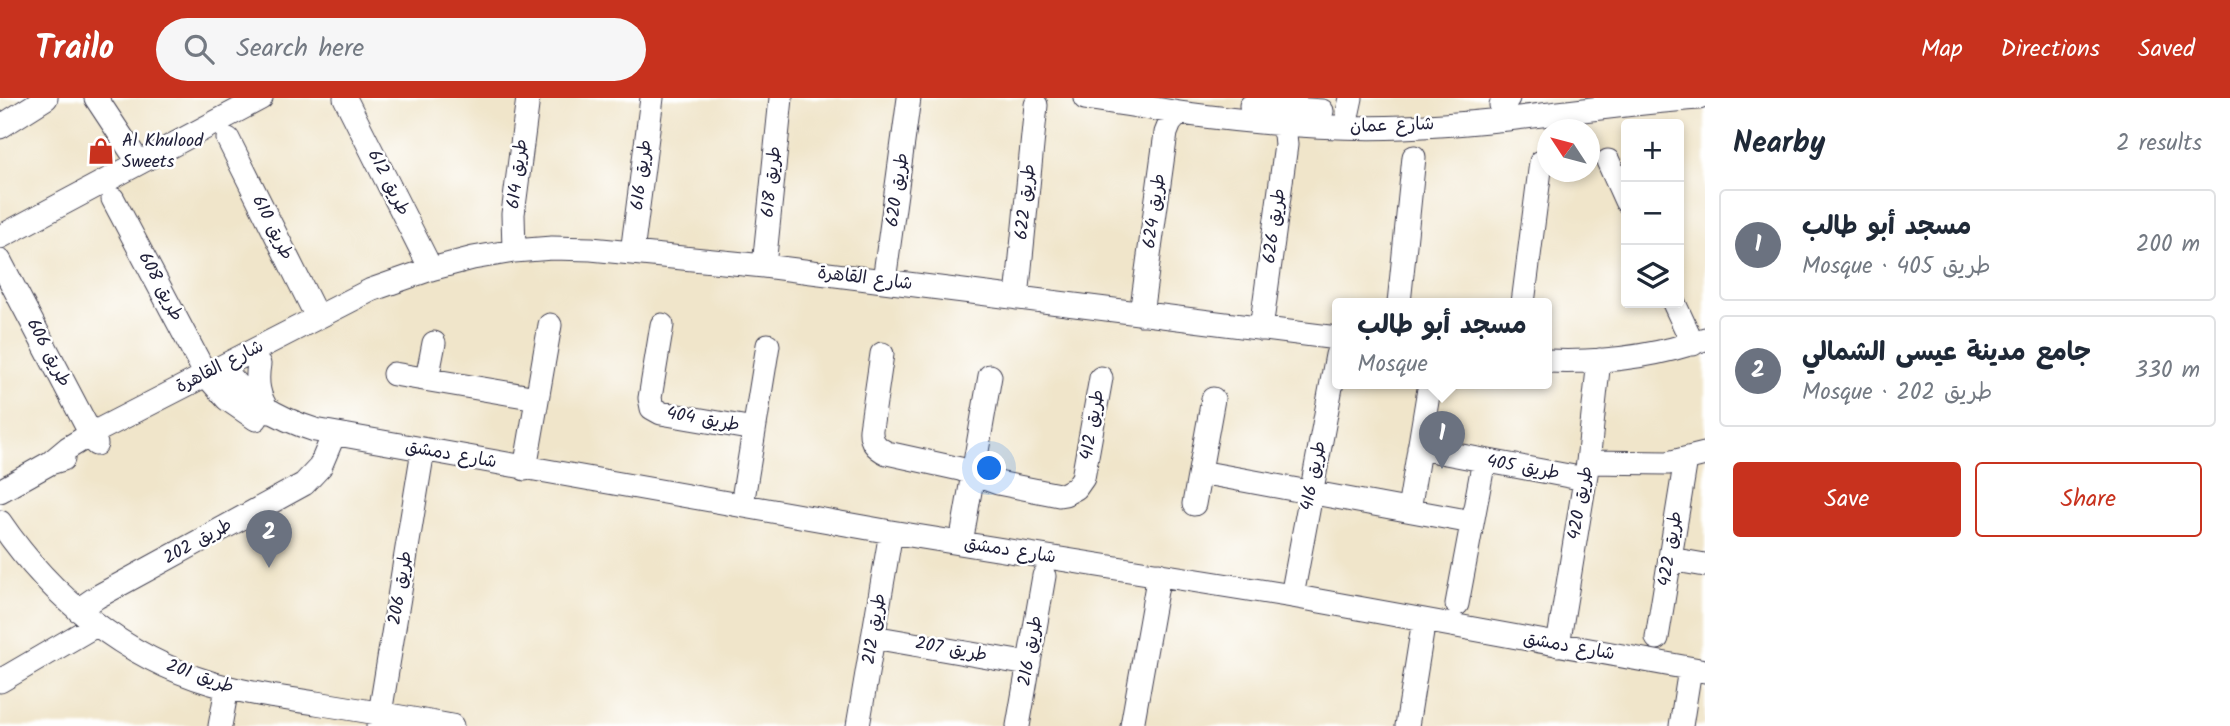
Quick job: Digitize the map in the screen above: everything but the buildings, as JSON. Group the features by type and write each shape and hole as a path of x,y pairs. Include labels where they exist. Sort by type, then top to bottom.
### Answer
{"street":[{"path":"0,127 46,98"},
{"path":"96,98 139,163"},
{"path":"0,237 261,98"},
{"name":"طريق 612","path":"345,98 431,269"},
{"name":"طريق 614","path":"514,251 513,214 528,98"},
{"name":"طريق 616","path":"632,253 652,98"},
{"name":"طريق 618","path":"764,266 781,98"},
{"name":"طريق 620","path":"884,281 909,98"},
{"name":"شارع عمان","path":"1085,98 1246,108 1350,105 1436,112 1504,102 1562,98"},
{"name":"شارع عمان","path":"1246,108 1280,124 1344,127 1436,125 1512,119 1674,98 1698,98"},
{"name":"طريق 622","path":"1017,298 1036,105"},
{"name":"طريق 624","path":"1141,314 1166,134 1182,105"},
{"name":"طريق 626","path":"1262,329 1286,145 1280,124"},
{"name":"طريق 610","path":"228,139 317,317"},
{"path":"1400,298 1414,157"},
{"path":"1608,161 1621,190"},
{"path":"1524,298 1538,182"},
{"name":"طريق 608","path":"113,199 218,377"},
{"name":"شارع القاهرة","path":"0,491 93,439 218,377 317,317 363,293 431,269 514,251 565,248 764,266 1332,337"},
{"name":"طريق 606","path":"0,261 93,439"},
{"name":"شارع القاهرة","path":"218,377 259,364 371,300 396,282"},
{"path":"1552,361 1599,360 1643,355 1699,341 1677,308"},
{"path":"525,469 550,325"},
{"name":"طريق 404","path":"662,325 650,398 652,408 661,413 754,429"},
{"path":"427,379 434,343"},
{"path":"743,505 768,345"},
{"path":"883,354 871,429 874,443 887,453 973,474"},
{"name":"طريق 420","path":"1558,645 1587,471 1599,360"},
{"path":"259,364 257,384 263,404 269,412"},
{"path":"394,373 537,398"},
{"path":"961,543 990,376"},
{"name":"شارع دمشق","path":"218,377 269,412 325,432"},
{"name":"شارع دمشق","path":"218,377 227,399 255,418 285,428 325,432 891,532 1292,596 1698,670"},
{"name":"طريق 412","path":"973,474 989,481 1059,495 1076,488 1083,478 1101,378"},
{"name":"طريق 416","path":"1292,596 1332,381"},
{"path":"1409,510 1429,389"},
{"path":"1194,504 1213,399"},
{"name":"طريق 202","path":"78,610 97,597 304,484 320,467 325,432"},
{"name":"طريق 405","path":"1419,448 1484,460 1587,471 1668,463 1696,457"},
{"name":"طريق 206","path":"380,720 423,450"},
{"name":"طريق 422","path":"1657,638 1670,559 1696,457"},
{"path":"1457,604 1484,460"},
{"path":"1200,471 1472,522"},
{"name":"طريق 201","path":"0,522 46,581 78,610 129,647 165,665 227,688 380,720 452,726"},
{"name":"طريق 212","path":"858,726 891,532"},
{"path":"1670,559 1705,565"},
{"path":"1132,726 1159,574"},
{"name":"طريق 216","path":"1018,726 1044,576"},
{"path":"1407,726 1424,620"},
{"path":"0,681 96,625"},
{"name":"طريق 207","path":"873,637 1029,664"},
{"path":"1681,726 1698,670"},
{"path":"220,726 227,688"}],"place":[{"name":"Al Khulood Sweets","path":"101,151"},
{"name":"مسجد أبو طالب","path":"1442,469"},
{"name":"جامع مدينة عيسى الشمالي","path":"269,568"}]}
